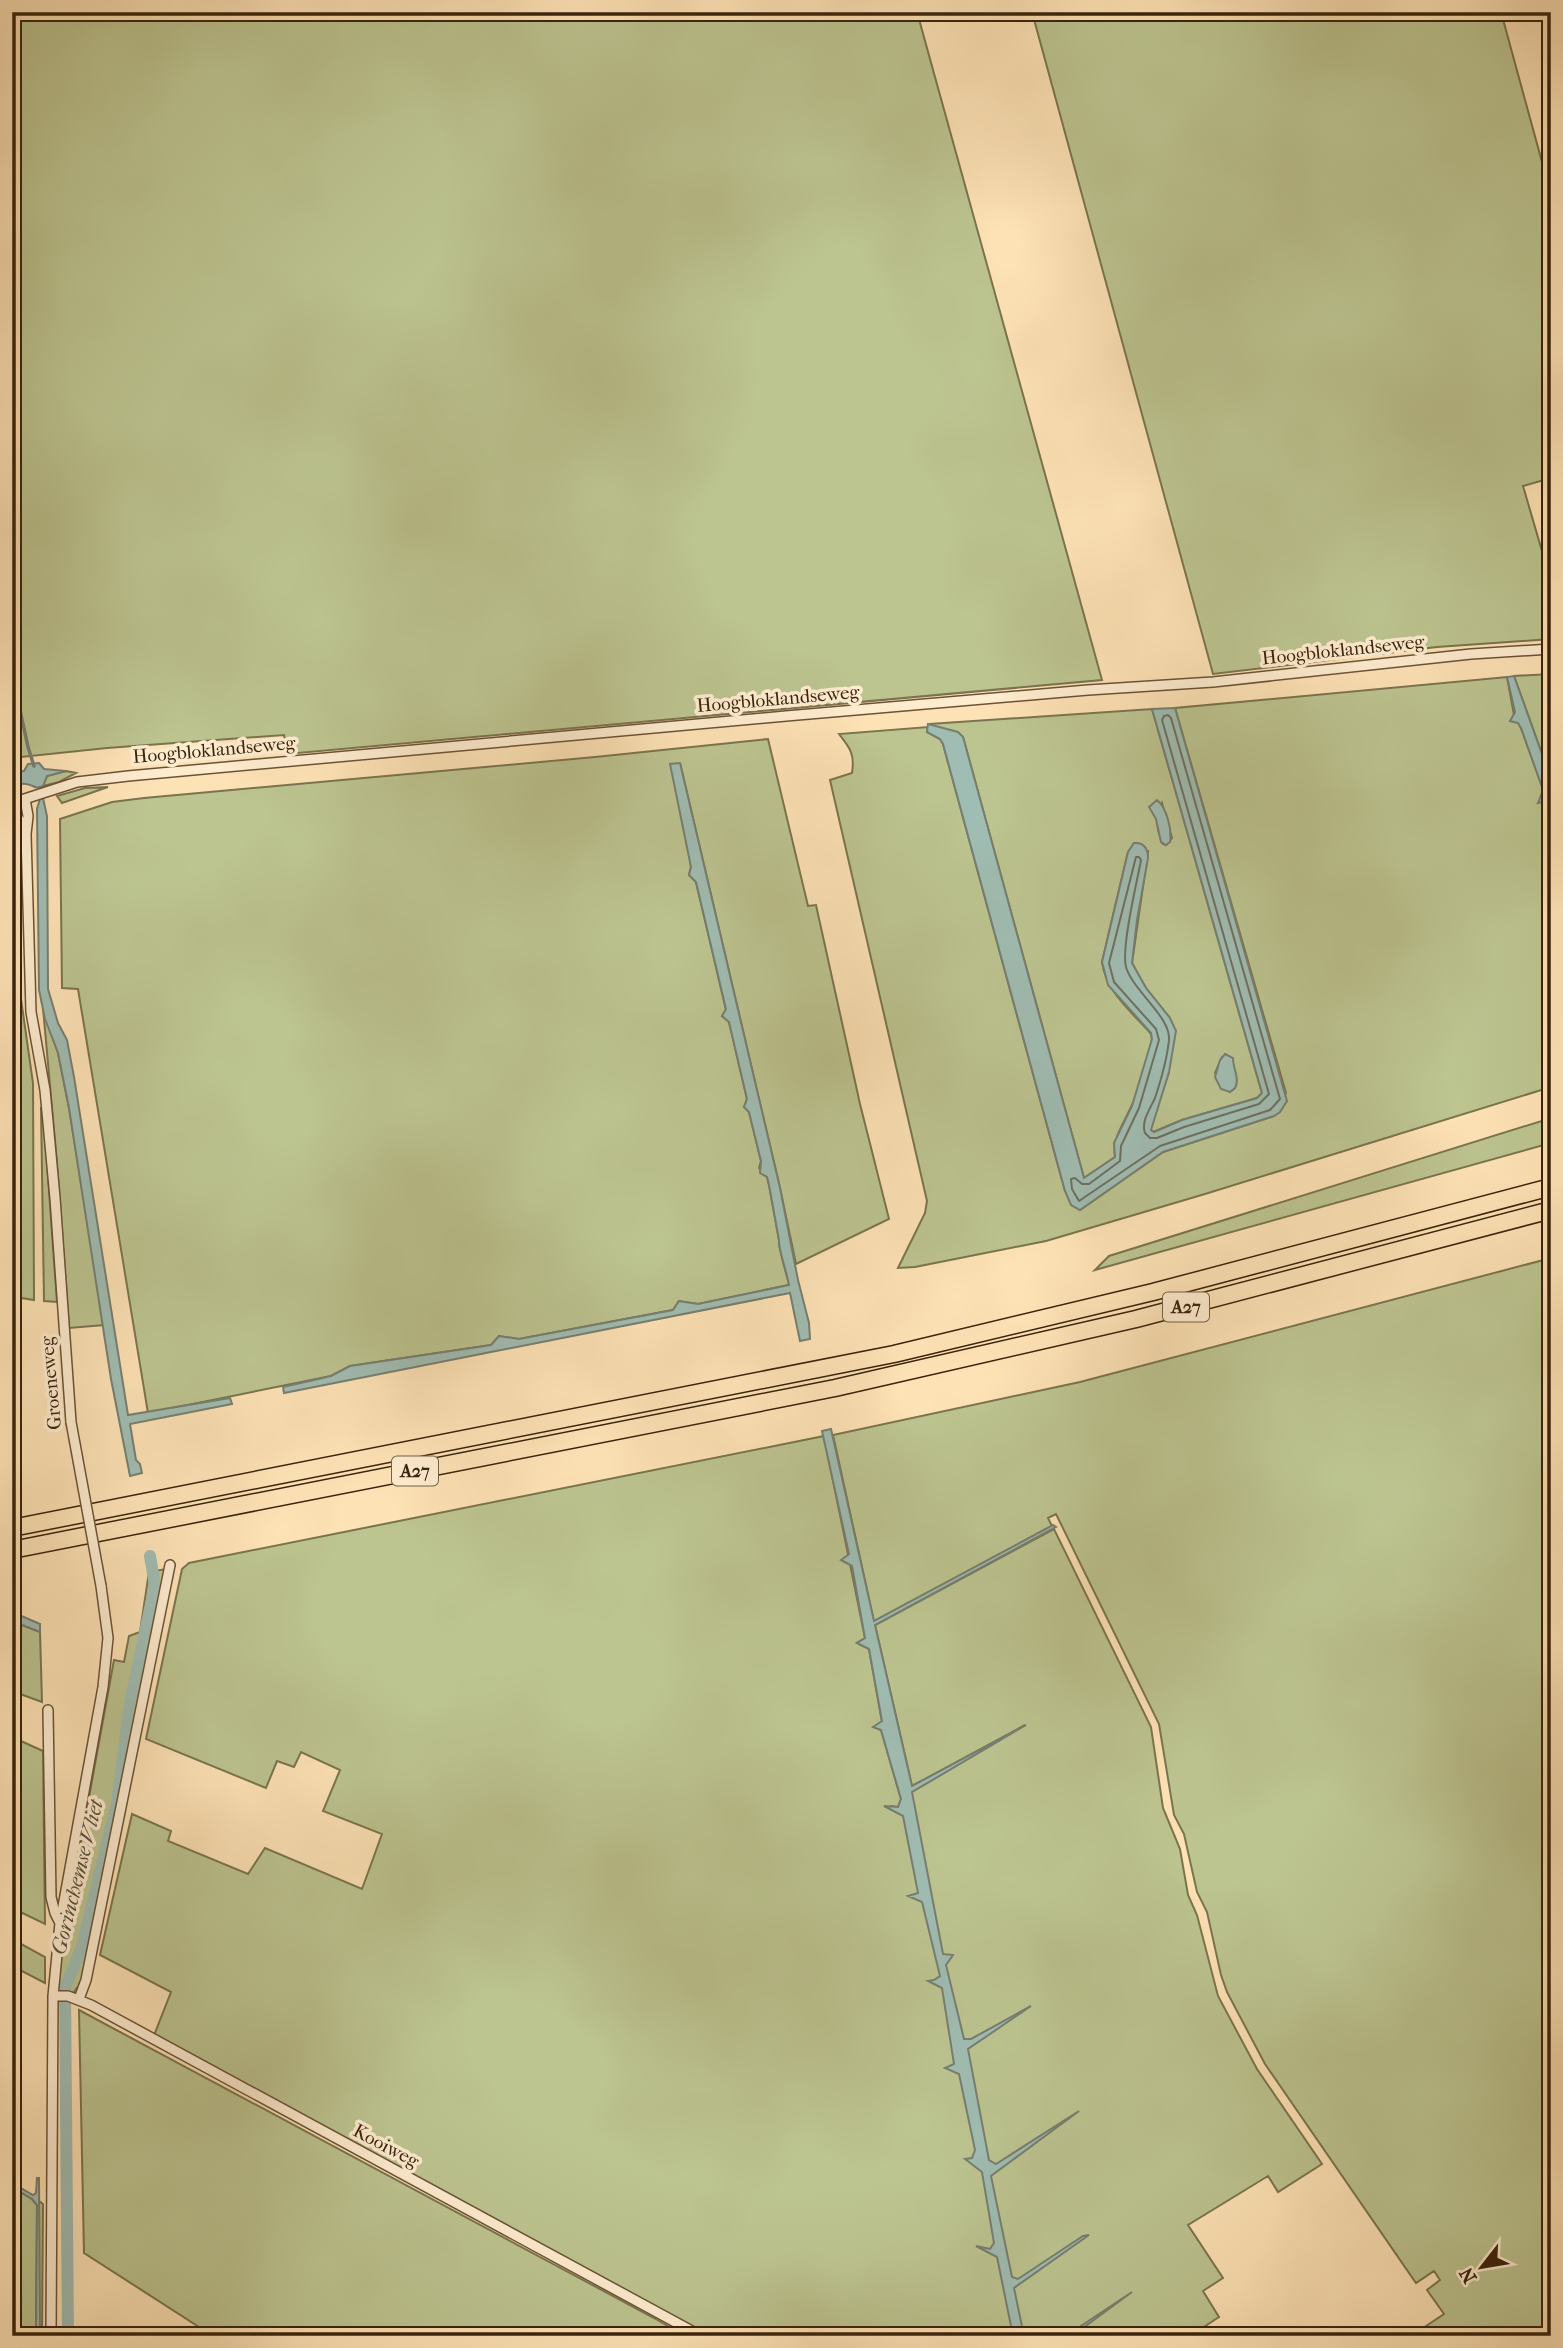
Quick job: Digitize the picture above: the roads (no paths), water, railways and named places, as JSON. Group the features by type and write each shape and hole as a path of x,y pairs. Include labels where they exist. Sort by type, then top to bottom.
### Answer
{"highway":[{"name":"A27","path":"12,1528 894,1354 1153,1292 1551,1187"},
{"name":"A27","path":"12,1550 835,1388 1160,1313 1551,1210"}],"street":[{"name":"Hoogbloklandseweg","path":"12,804 77,782 128,776 827,712 1213,682 1471,654 1551,649"},
{"name":"Groeneweg","path":"29,797 26,834 31,1012 45,1090 53,1171 71,1422 108,1637 103,1686 60,1923 61,1996 51,2336"},
{"name":"Groeneweg","path":"12,804 26,834"},
{"path":"79,1999 86,1980 170,1565"},
{"name":"Groeneweg","path":"48,1710 51,1897 60,1923"},
{"name":"Kooiweg","path":"61,1996 79,1999 701,2336"}],"water":[{"path":"1514,676 1551,779 1551,807 1547,801 1538,803 1543,790 1521,728 1518,723 1510,721 1515,712 1507,677"},
{"path":"1175,708 1287,1101 1274,1116 1163,1152 1080,1210 1071,1205 1065,1191 943,744 940,739 927,732 928,724 958,732 963,737 1084,1178 1115,1157 1114,1143 1132,1106 1152,1039 1151,1033 1108,985 1102,962 1128,852 1134,843 1145,847 1148,858 1132,963 1176,1031 1169,1072 1151,1130 1154,1132 1182,1120 1257,1098 1262,1093 1152,709"},
{"path":"39,763 44,769 66,771 47,776 40,787 12,785 12,774 24,771 28,764"},
{"path":"680,763 780,1188 809,1323 810,1339 800,1341 790,1293 284,1393 283,1387 331,1376 350,1366 491,1345 499,1336 519,1339 673,1310 679,1301 698,1304 789,1285 767,1177 760,1173 761,1161 749,1112 744,1107 747,1099 729,1022 722,1016 726,1009 696,882 689,875 691,867 670,764"},
{"path":"43,798 47,816 48,989 58,1023 67,1040 74,1077 128,1415 230,1398 232,1404 130,1424 136,1460 142,1473 130,1476 111,1379 69,1108 58,1053 45,1019 39,990 37,809 40,799"},
{"path":"1157,800 1164,808 1169,826 1170,842 1166,845 1161,842 1156,819 1149,807"},
{"path":"1225,1054 1233,1058 1237,1077 1235,1088 1230,1092 1221,1089 1215,1077 1220,1060"},
{"path":"831,1429 874,1621 1053,1525 1056,1527 875,1625 912,1786 1026,1725 912,1792 943,1954 953,1955 946,1965 964,2039 971,2039 1031,2006 968,2049 989,2160 996,2164 1079,2111 991,2176 1012,2277 1018,2279 1083,2236 1089,2235 1014,2288 1024,2336 1013,2336 997,2257 976,2246 990,2249 994,2243 982,2172 965,2159 972,2158 975,2150 959,2074 945,2068 954,2064 942,1988 928,1981 940,1976 922,1902 908,1896 918,1893 903,1816 884,1806 898,1807 901,1799 881,1730 873,1727 882,1721 869,1649 857,1643 865,1638 852,1566 841,1560 849,1554 822,1431"},
{"path":"12,1612 40,1624 40,1632 12,1621"},
{"path":"37,2178 40,2335 36,2334 37,2205 12,2187 12,2183 33,2195 36,2193"},
{"path":"1132,2292 1072,2336 1066,2336"}],"waterway":[{"path":"12,673 34,766"},
{"name":"Gorinchemse Vliet","path":"68,2336 65,1988 82,1947 117,1803 130,1703 155,1585 150,1556"}]}
